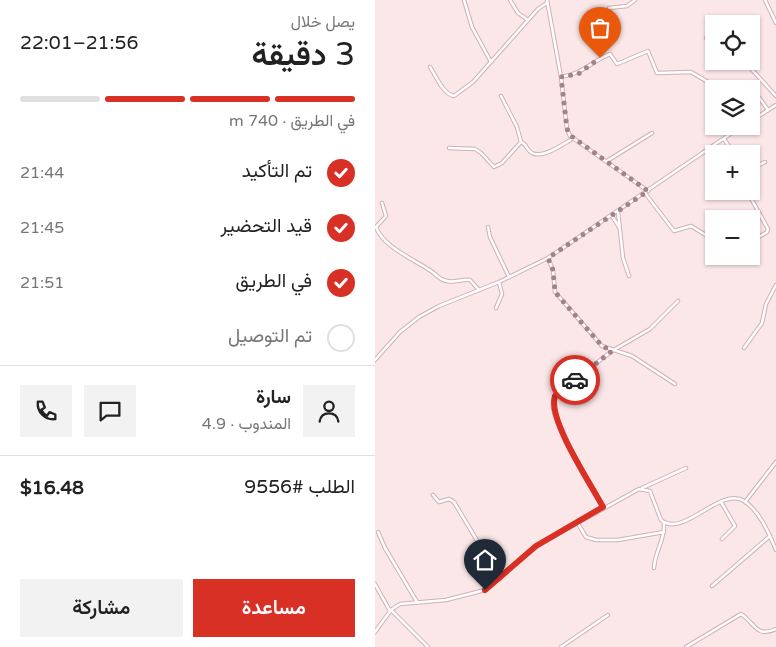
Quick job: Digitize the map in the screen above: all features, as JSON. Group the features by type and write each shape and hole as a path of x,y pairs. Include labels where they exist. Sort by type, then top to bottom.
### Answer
{"street":[{"path":"464,0 472,27 491,62"},
{"path":"510,0 518,13 528,20"},
{"path":"609,8 627,6 635,0"},
{"path":"765,0 776,22"},
{"path":"430,67 444,89 454,96 473,82 547,1"},
{"path":"547,1 561,77 567,129 573,138 647,192 674,231 691,226 705,235"},
{"path":"561,77 578,74 591,63 610,54 617,64 648,51 657,73 691,72 705,80"},
{"path":"753,70 776,96"},
{"path":"501,96 517,127 521,142 531,152 535,154 554,150 573,138"},
{"path":"760,99 768,110"},
{"path":"760,115 776,105"},
{"path":"607,161 652,133"},
{"path":"714,145 729,135"},
{"path":"724,138 728,145"},
{"path":"449,148 475,149 494,167 502,163 521,142"},
{"path":"375,360 400,332 419,317 548,258 705,152"},
{"path":"760,164 765,162"},
{"path":"382,204 386,216 376,227 381,236 403,255 431,271 439,278 448,282 470,280 475,283 479,290"},
{"path":"618,212 623,258 629,276"},
{"path":"612,216 620,228"},
{"path":"760,216 767,229 767,232 760,236"},
{"path":"488,227 492,243 509,277"},
{"path":"548,258 553,270 555,292 602,346 612,351 632,356 675,384"},
{"path":"496,308 501,294 499,282"},
{"path":"744,348 761,323 766,304 776,285"},
{"path":"603,507 555,415 553,403 557,394 612,351 650,329 678,301"},
{"path":"745,502 776,462"},
{"path":"375,632 390,611 400,604 472,594 485,590 531,549 577,521 641,488 686,468"},
{"path":"641,488 651,491 659,517 664,523 664,538 655,557 654,568"},
{"path":"433,495 439,502 449,499 454,502 500,578"},
{"path":"664,523 675,525 733,498 745,502 759,518 776,550"},
{"path":"721,502 735,526 722,539"},
{"path":"577,521 585,537 596,540 618,540 664,532"},
{"path":"378,532 385,548 417,602"},
{"path":"712,586 770,536"},
{"path":"375,584 390,611 428,647"},
{"path":"686,647 741,614 760,631 767,632 776,629"},
{"path":"561,647 607,615"}],"way so far":[{"path":"575,380 612,351 602,346 555,292 553,288 553,270 548,258 648,191 571,136 567,129 561,91 561,77 578,74 600,58"}],"route":[{"path":"485,590 497,582 527,552 551,536 603,507 579,464 554,412 553,403 555,396 575,380"}]}
